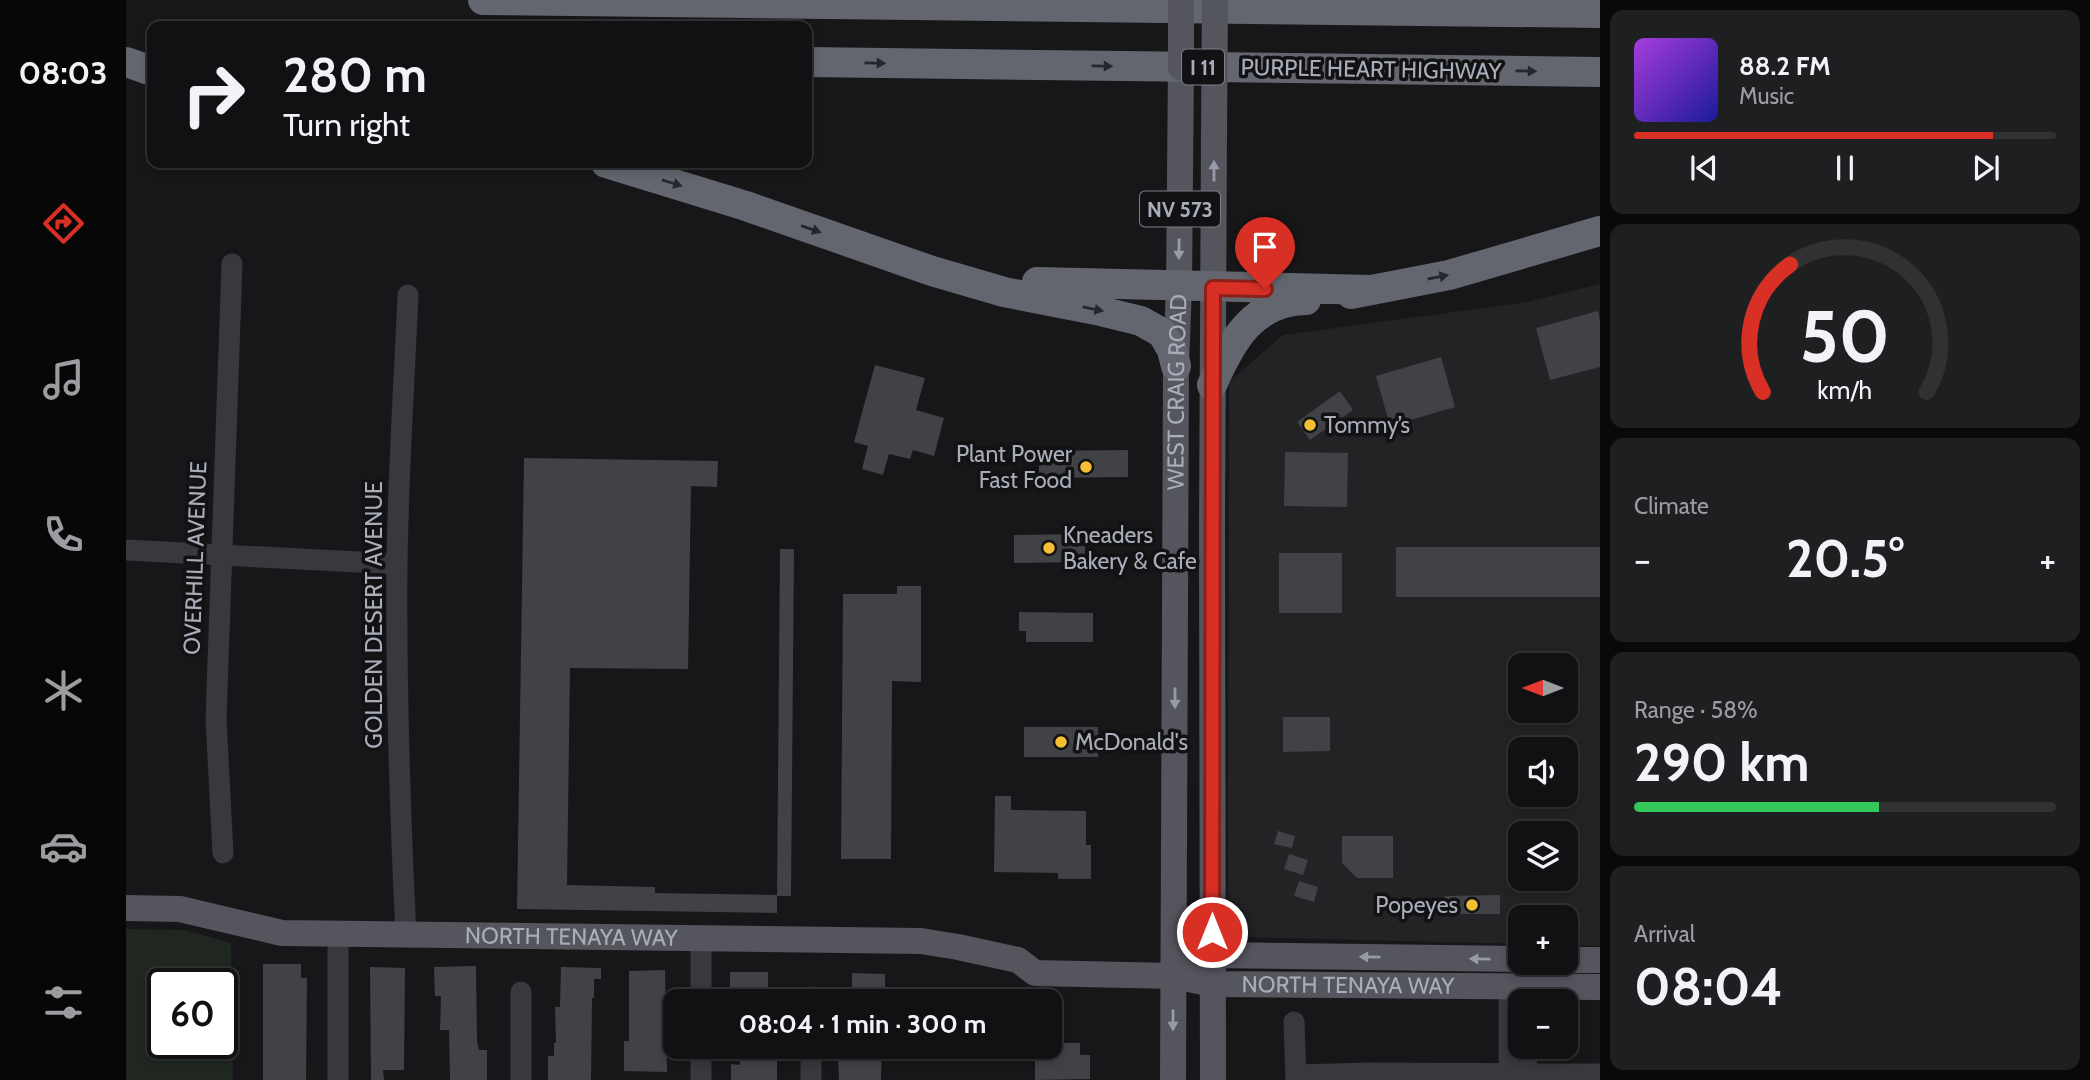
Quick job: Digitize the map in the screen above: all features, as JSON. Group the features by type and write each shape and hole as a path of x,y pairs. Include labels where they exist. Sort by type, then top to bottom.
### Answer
{"highway":[{"path":"483,0 1600,13"},
{"path":"126,54 147,55"},
{"path":"126,62 147,69"},
{"name":"PURPLE HEART HIGHWAY","path":"812,62 1600,72"},
{"path":"622,168 746,206 932,271 1004,292 1142,321 1162,333 1172,350 1176,366"},
{"path":"1212,386 1231,346 1250,321 1264,310 1294,300 1324,300 1449,275 1600,231"},
{"path":"932,271 1050,284 1371,290"}],"main road":[{"name":"WEST CRAIG ROAD","path":"1173,1080 1176,366 1181,0"},
{"name":"WEST CRAIG ROAD","path":"1213,1080 1212,386 1215,0"},
{"path":"1176,538 1192,588 1194,677 1198,683 1212,686"},
{"name":"NORTH TENAYA WAY","path":"126,908 180,909 265,930 338,935 920,941 1018,960 1035,973 1174,968 1212,956 1508,959"},
{"path":"1578,960 1600,960"},
{"name":"NORTH TENAYA WAY","path":"1174,968 1213,984 1508,993"},
{"name":"NORTH TENAYA WAY","path":"1572,989 1600,986"}],"street":[{"name":"OVERHILL AVENUE","path":"223,853 216,719 232,264"},
{"name":"GOLDEN DESERT AVENUE","path":"406,935 399,793 397,564 408,295"},
{"path":"126,550 397,564"},
{"path":"338,935 338,1080"},
{"path":"701,938 701,989"},
{"path":"521,992 521,1080"},
{"path":"1294,1022 1296,1078 1475,1077 1518,1073 1593,1076"},
{"path":"701,1059 701,1080"},
{"path":"811,1059 811,1080"},
{"path":"1509,1059 1518,1073"},
{"path":"1518,1073 1527,1059"}],"shaded area":[{"path":"1600,284 1600,946 1578,945 1578,905 1508,905 1508,944 1242,937 1228,925 1229,382 1283,335 1527,302"},
{"path":"126,929 185,930 231,943 231,968 147,968 147,1059 233,1059 233,1080 126,1080"}],"building":[{"path":"1598,311 1600,367 1550,380 1536,328"},
{"path":"1441,357 1455,407 1390,426 1376,376"},
{"path":"875,365 925,378 916,410 944,418 934,456 913,450 910,459 889,454 883,475 862,469 868,446 854,442"},
{"path":"1340,391 1353,410 1310,440 1297,422"},
{"path":"1128,450 1128,477 1039,478 1039,451"},
{"path":"1285,452 1348,453 1347,507 1284,506"},
{"path":"524,458 718,461 717,487 691,486 688,669 570,668 567,885 655,887 655,893 777,895 777,913 517,909"},
{"name":"Kneaders Bakery & Cafe","path":"1085,534 1085,562 1014,563 1014,535"},
{"path":"1396,547 1600,547 1600,597 1396,597"},
{"path":"780,549 794,549 791,896 777,896"},
{"path":"1279,553 1342,553 1342,613 1279,613"},
{"path":"897,586 921,586 921,682 892,681 891,859 841,859 843,594 897,594"},
{"path":"1019,612 1093,613 1093,642 1026,642 1026,631 1019,631"},
{"path":"1283,717 1330,717 1330,751 1283,752"},
{"name":"McDonald's","path":"1024,727 1098,727 1098,757 1024,757"},
{"path":"995,796 1011,796 1011,810 1086,811 1086,845 1091,845 1091,879 1058,879 1058,873 994,872"},
{"path":"1278,831 1295,836 1292,848 1274,844"},
{"path":"1342,836 1393,836 1393,878 1357,878 1342,863"},
{"path":"1289,854 1308,860 1303,875 1284,869"},
{"path":"1299,881 1318,887 1314,902 1294,896"},
{"name":"Popeyes","path":"1500,895 1500,914 1444,914 1444,896"},
{"path":"263,964 301,964 301,978 307,978 306,1080 263,1080"},
{"path":"476,966 477,1041 479,1050 487,1050 487,1080 450,1080 449,1030 440,1030 441,996 435,996 434,967"},
{"path":"370,967 405,968 404,1070 383,1070 384,1080 371,1080"},
{"path":"561,967 601,968 601,979 594,979 592,998 591,1080 548,1080 548,1056 554,1056 556,1043 555,1007 560,1007"},
{"path":"665,970 663,1059 667,1059 667,1072 624,1071 624,1041 629,1041 629,971"},
{"path":"730,972 768,972 768,989 730,989"},
{"path":"852,973 885,974 885,989 852,989"},
{"path":"1062,1043 1080,1043 1080,1055 1090,1055 1090,1079 1035,1080 1035,1059 1062,1059"},
{"path":"740,1059 777,1059 777,1080 731,1080 731,1064 740,1065"},
{"path":"838,1059 882,1059 881,1080 839,1080"}],"place":[{"name":"Tommy’s","path":"1310,425"},
{"name":"Plant Power Fast Food","path":"1086,467"},
{"name":"Kneaders Bakery & Cafe","path":"1049,548"},
{"name":"McDonald's","path":"1061,742"},
{"name":"Popeyes","path":"1472,905"}],"route":[{"path":"1212,932 1213,288 1265,289"}]}
